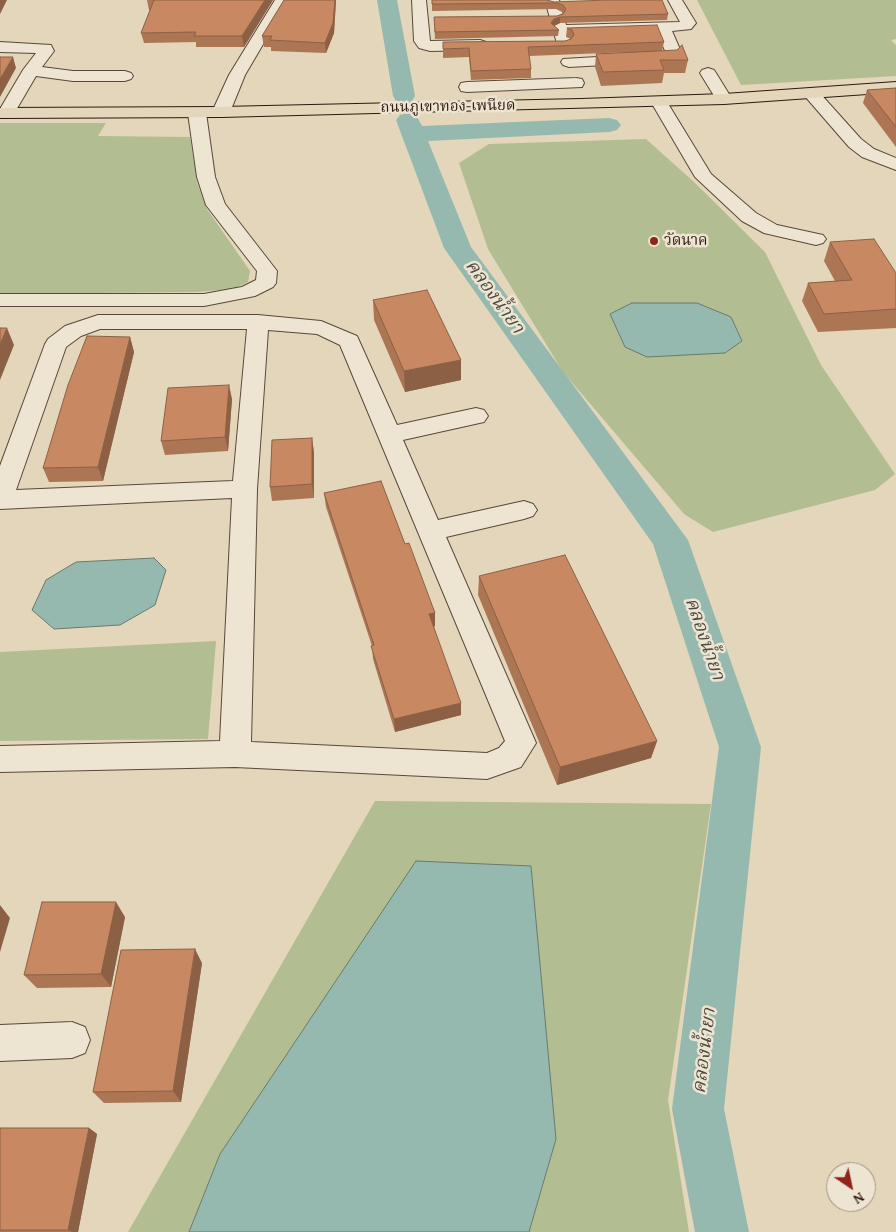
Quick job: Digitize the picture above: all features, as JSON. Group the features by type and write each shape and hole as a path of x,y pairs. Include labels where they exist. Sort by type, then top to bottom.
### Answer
{"main road":[{"name":"ถนนภูเขาทอง-เพนียด","path":"3,113 197,113 659,102 811,94 896,87"}],"street":[{"path":"221,112 237,75 282,0"},
{"path":"419,0 422,42 430,46 497,45"},
{"path":"537,17 663,28 686,26 688,23 675,0"},
{"path":"545,43 557,18 572,2"},
{"path":"420,18 440,18"},
{"path":"557,18 581,104"},
{"path":"569,62 669,58 674,54 663,28"},
{"path":"0,47 44,48 46,51 3,113"},
{"path":"31,70 73,76 125,76"},
{"path":"708,73 724,99"},
{"path":"467,87 576,83"},
{"path":"811,94 855,143 868,153 896,165"},
{"path":"659,102 704,177 756,221 771,229 816,239"},
{"path":"0,300 204,300 248,292 266,283 267,271 216,205 206,177 197,113"},
{"path":"0,759 235,754 487,766 510,758 521,743 349,341 321,328 258,322 98,322 73,331 56,344 0,500 245,489"},
{"path":"235,754 245,489 258,322"},
{"path":"390,436 476,416"},
{"path":"430,531 524,510"},
{"path":"0,1043 72,1040"}],"green space":[{"path":"697,0 896,0 896,39 891,40 896,45 896,76 741,85"},
{"path":"0,123 106,123 98,136 190,137 197,182 207,209 250,271 248,282 234,289 197,292 0,294"},
{"path":"646,139 694,182 765,252 821,365 895,474 875,490 713,532 684,514 563,372 488,249 459,163 489,144"},
{"path":"216,641 208,739 0,741 0,652"},
{"path":"375,801 711,804 668,1100 689,1232 529,1232 556,1139 220,1154 189,1232 128,1232"}],"water":[{"path":"632,303 697,303 731,317 742,341 725,353 647,357 625,347 610,314"},
{"path":"154,558 166,570 155,605 120,625 54,629 32,610 46,580 76,562"},
{"path":"416,861 531,866 556,1139 529,1232 189,1232 220,1154"}],"building":[{"path":"154,0 265,0 242,36 194,36 196,32 141,33"},
{"path":"284,0 335,0 333,23 325,43 270,40 272,36 262,36"},
{"path":"432,0 547,0 554,2 662,0 668,14 560,17 554,19 551,23 559,30 435,32 434,17 557,16 563,14 566,9 563,5 556,3 432,4"},
{"path":"657,25 664,42 528,47 531,69 471,71 469,48 443,49 443,42 565,41 571,39 574,35 572,30 567,28"},
{"path":"682,45 688,60 660,60 664,70 603,72 596,54 677,50"},
{"path":"0,57 13,57 0,79"},
{"path":"896,88 896,127 867,90"},
{"path":"874,239 896,273 896,309 824,314 808,283 852,280 830,242"},
{"path":"427,290 461,360 404,371 373,300"},
{"path":"0,328 7,328 0,344"},
{"path":"87,336 130,337 98,467 43,468 68,385"},
{"path":"229,385 225,437 161,441 168,388"},
{"path":"312,438 312,484 270,487 272,440"},
{"path":"381,481 405,544 409,543 435,613 429,614 461,703 394,719 371,646 374,645 324,493"},
{"path":"565,555 657,741 560,767 479,576"},
{"path":"42,902 116,902 101,974 24,975"},
{"path":"195,949 173,1091 93,1092 121,950"},
{"path":"0,1128 89,1128 68,1230 0,1230"}],"waterway":[{"name":"คลองน้ำยา","path":"387,0 404,96"},
{"name":"คลองน้ำยา","path":"408,120 458,248 670,540 740,747 698,1109 722,1232"},
{"path":"414,134 609,125"}],"place":[{"name":"วัดนาค","path":"654,241"}]}
